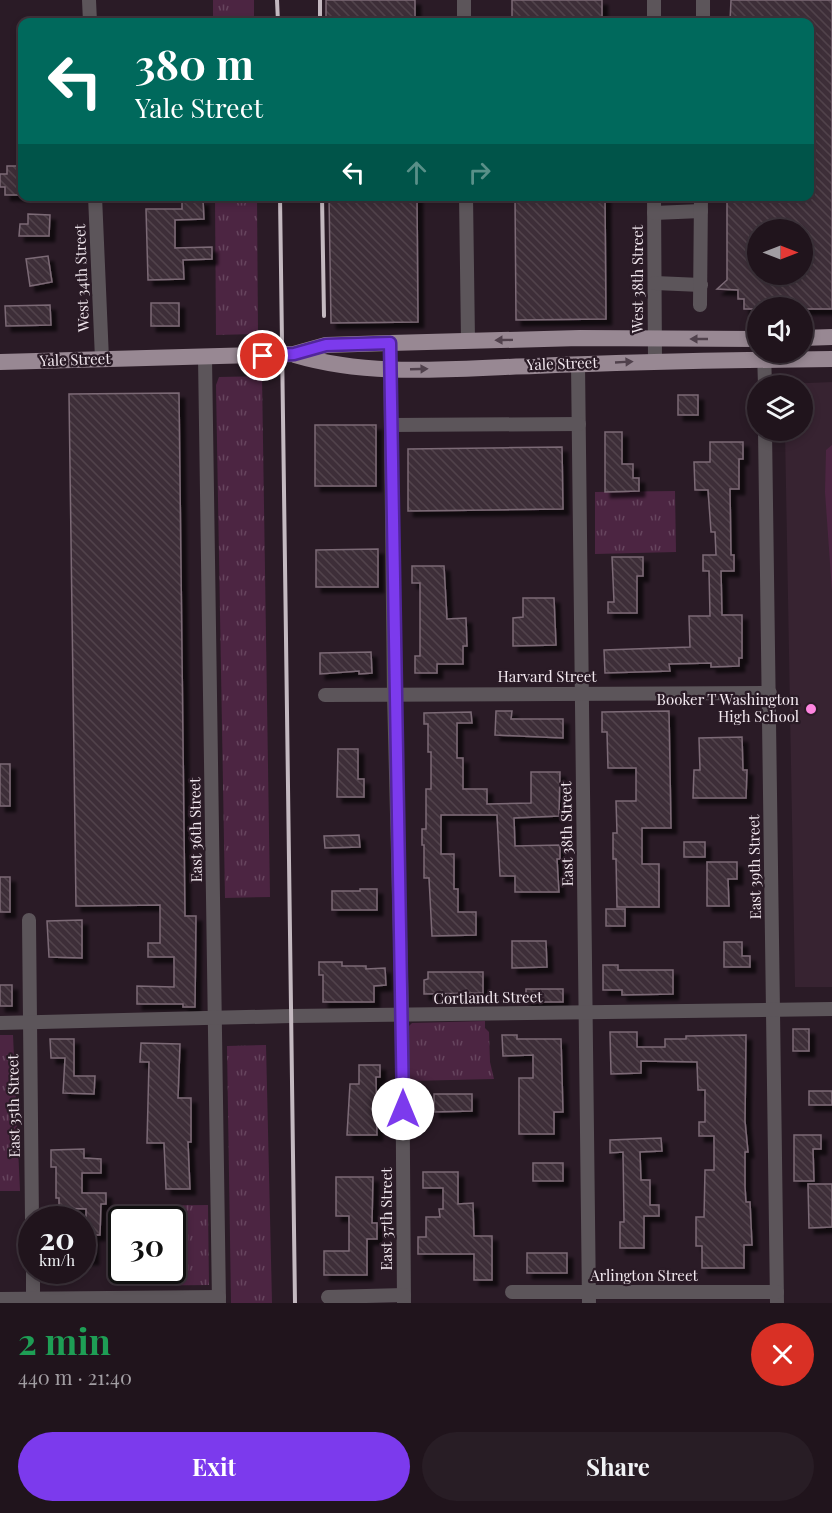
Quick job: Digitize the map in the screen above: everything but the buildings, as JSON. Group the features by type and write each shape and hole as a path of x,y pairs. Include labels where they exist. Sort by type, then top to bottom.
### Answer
{"main road":[{"path":"813,338 832,337"},
{"name":"Yale Street","path":"0,362 294,354 326,345 468,340 747,339"},
{"path":"467,368 468,340"},
{"name":"Yale Street","path":"294,354 328,364 390,370 747,357"},
{"name":"Yale Street","path":"813,358 832,359"}],"street":[{"path":"89,0 90,18"},
{"path":"464,0 464,18"},
{"path":"654,0 654,18"},
{"path":"703,0 703,18"},
{"name":"West 34th Street","path":"95,201 102,358"},
{"path":"466,201 468,340"},
{"name":"West 38th Street","path":"654,201 655,360"},
{"path":"700,304 701,201"},
{"path":"654,213 701,211"},
{"path":"655,283 700,285"},
{"name":"East 37th Street","path":"390,343 394,694 402,1017 404,1299"},
{"name":"East 36th Street","path":"206,357 219,1300"},
{"name":"East 38th Street","path":"578,364 589,1298"},
{"path":"391,425 579,424"},
{"name":"East 39th Street","path":"765,441 777,1298"},
{"name":"Harvard Street","path":"325,695 770,693"},
{"name":"East 35th Street","path":"28,920 32,1206"},
{"name":"Cortlandt Street","path":"0,1023 832,1009"},
{"path":"33,1284 33,1301"},
{"name":"Arlington Street","path":"512,1292 589,1298 777,1298"},
{"path":"328,1297 404,1299"},
{"path":"0,1299 33,1301 219,1300"}],"shaded area":[{"name":"Booker T Washington High School","path":"832,382 832,987 795,987 785,441 813,441 813,383"}],"green space":[{"path":"213,0 254,0 254,18 213,18"},
{"path":"215,201 257,201 258,334 216,335"},
{"path":"262,376 270,897 225,898 216,385 219,377"},
{"path":"832,445 832,592 825,492 826,450"},
{"path":"675,491 676,552 595,554 595,492"},
{"path":"485,1021 485,1028 489,1032 490,1062 494,1079 408,1081 408,1027 412,1023"},
{"path":"0,1035 13,1035 20,1191 0,1191"},
{"path":"266,1045 272,1303 231,1303 227,1046"},
{"path":"208,1205 209,1285 122,1286 122,1284 186,1284 186,1206 122,1206"}],"railway":[{"path":"277,0 278,18"},
{"path":"320,0 320,18"},
{"path":"280,201 295,1303"},
{"path":"322,201 324,316"}],"place":[{"name":"Booker T Washington High School","path":"811,709"}],"route":[{"path":"263,356 294,354 326,345 390,343 394,694 403,1109"}]}
